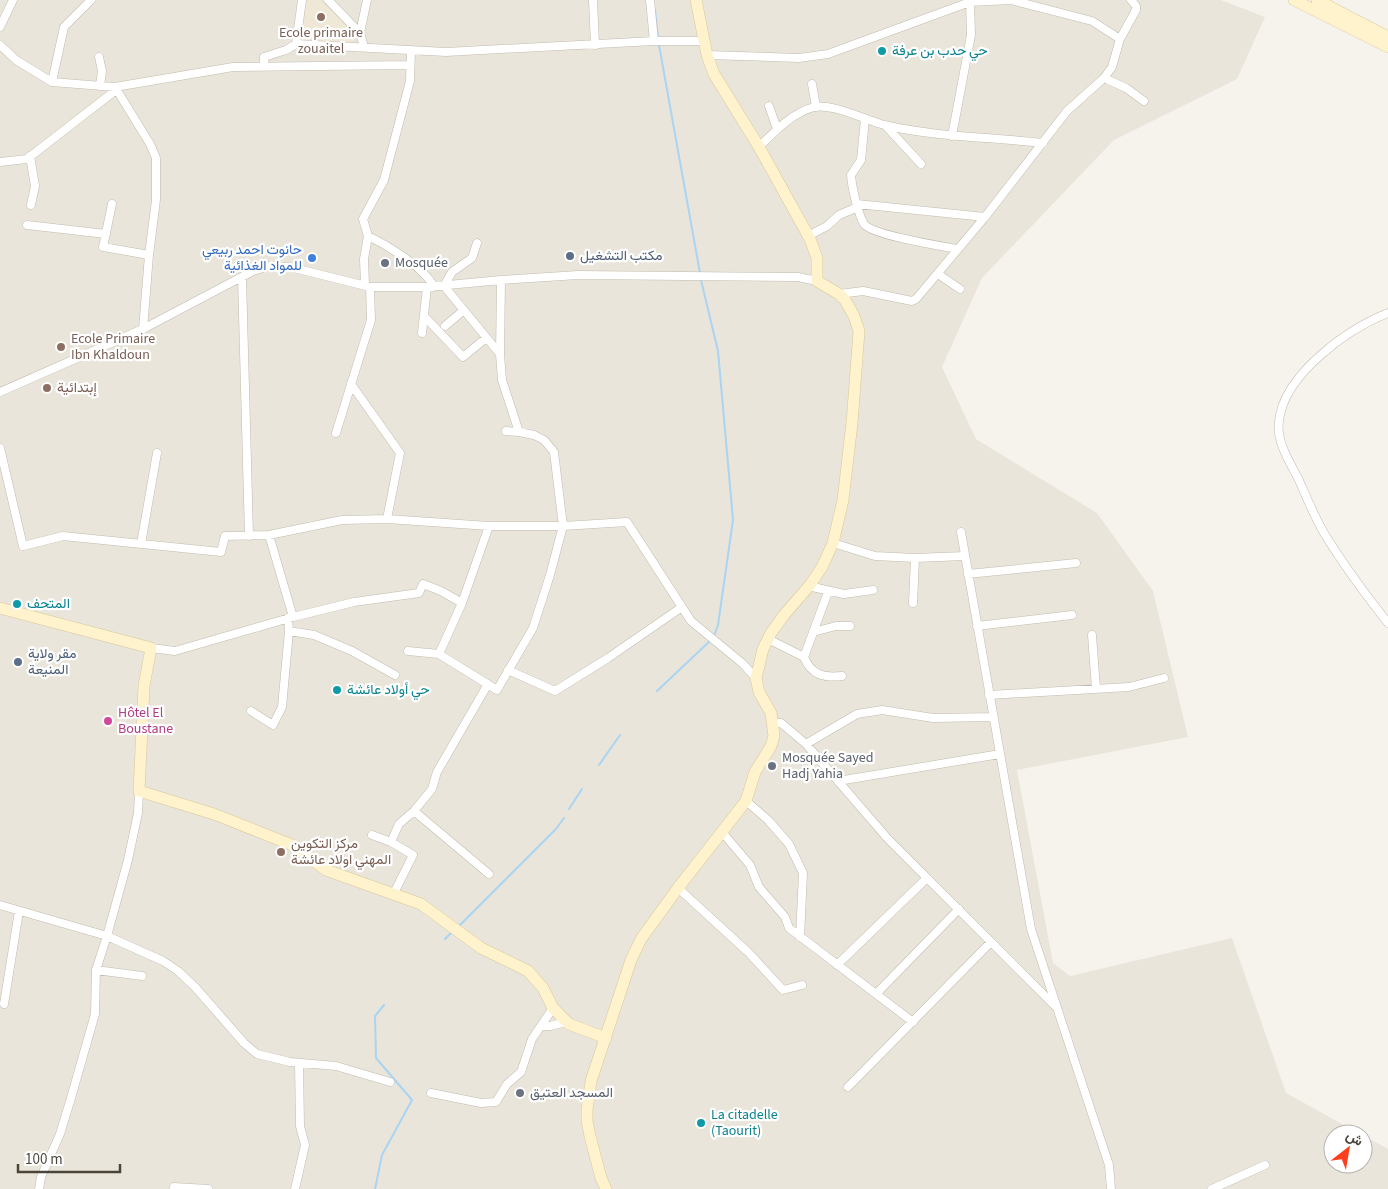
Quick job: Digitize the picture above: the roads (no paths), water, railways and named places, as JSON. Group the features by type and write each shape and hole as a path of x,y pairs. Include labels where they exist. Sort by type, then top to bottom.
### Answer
{"street":[{"path":"0,27 13,0"},
{"path":"52,82 64,27 91,0"},
{"path":"296,44 302,0"},
{"path":"328,0 360,34 364,47"},
{"path":"360,34 367,0"},
{"path":"592,0 595,45"},
{"path":"650,0 654,41"},
{"path":"696,0 707,55 714,74 759,147 808,236 817,258 818,281"},
{"path":"707,55 798,58 828,54 970,2 1011,0 1092,21 1120,39"},
{"path":"839,294 863,291 912,301 938,274 985,217 1067,111 1104,78 1112,67 1120,39 1136,10 1131,0"},
{"path":"1294,0 1388,47"},
{"path":"1317,0 1388,37"},
{"path":"952,136 971,36 970,2"},
{"path":"264,66 264,57 286,50 296,44 446,52 654,41 704,41"},
{"path":"0,45 16,60 52,82 116,89 233,68 410,65"},
{"path":"336,432 371,320 364,259 368,236 363,219 384,180 410,81 411,51"},
{"path":"99,57 102,71 100,86"},
{"path":"1104,78 1126,88 1144,101"},
{"path":"812,84 816,107"},
{"path":"0,162 27,158 116,89"},
{"path":"116,89 150,144 156,158 156,200 143,329"},
{"path":"769,106 777,129"},
{"path":"759,147 777,129 799,114 816,107 845,110 865,120 884,125 952,136 1043,143"},
{"path":"865,120 861,160 851,175 864,224 870,228 905,240 957,249"},
{"path":"884,125 921,164"},
{"path":"30,156 35,186 31,205"},
{"path":"112,204 103,246 149,255"},
{"path":"808,236 827,226 839,215 858,206 985,217"},
{"path":"27,225 106,234"},
{"path":"368,236 385,244 430,278 431,287 422,333"},
{"path":"444,286 452,272 472,258 477,243"},
{"path":"0,392 143,329 253,271 270,266 306,270 368,286 431,287 501,280 587,275 798,277 818,281 845,300 854,316 859,331 852,423 843,500 833,543 822,567 784,615 763,649 756,678 759,692 770,713 774,736 755,772 746,801 641,939 632,960 591,1081 587,1121 601,1178 606,1189"},
{"path":"938,274 960,289"},
{"path":"242,277 249,536"},
{"path":"501,280 500,354 502,380 519,432"},
{"path":"444,286 500,354"},
{"path":"445,326 464,310"},
{"path":"1388,313 1370,320 1343,336 1317,358 1284,400 1279,421 1279,435 1287,456 1324,532 1367,596 1388,623"},
{"path":"424,316 462,357 486,338"},
{"path":"351,384 400,454 387,520"},
{"path":"408,651 439,654 497,690 533,628 563,526 554,452 544,440 534,435 506,431"},
{"path":"0,448 23,546 63,536 221,552 226,536 269,535 342,520 387,520 489,526 563,526 628,522 690,621 735,656 756,678"},
{"path":"140,544 157,453"},
{"path":"439,654 462,603 489,526"},
{"path":"961,532 1031,929 1109,1165 1111,1189"},
{"path":"251,711 273,725 282,707 291,618 269,535"},
{"path":"833,543 875,556 915,558 965,556"},
{"path":"913,603 915,558"},
{"path":"968,574 1076,563"},
{"path":"0,608 151,648 175,651 354,602 419,593 423,584 441,591 462,603"},
{"path":"808,586 828,592 844,594 873,590"},
{"path":"828,592 804,657 808,667 826,678 842,676"},
{"path":"508,670 555,691 682,608"},
{"path":"977,626 1072,615"},
{"path":"813,632 836,626 850,626"},
{"path":"289,632 314,635 352,652 395,675"},
{"path":"1092,635 1096,689"},
{"path":"768,640 804,657"},
{"path":"39,1189 72,1098 95,1014 96,970 108,936 138,813 144,686 151,648"},
{"path":"989,695 1129,687 1164,678"},
{"path":"391,842 399,824 414,811 432,789 438,772 488,684"},
{"path":"806,744 857,714 882,710 933,718 993,717"},
{"path":"773,723 781,723 806,744 888,839 1057,1008"},
{"path":"838,781 1000,754"},
{"path":"139,791 214,814 292,845 326,870 421,904 480,948 528,971 543,988 553,1008 566,1022 606,1038"},
{"path":"746,801 768,820 788,844 803,872 800,936"},
{"path":"414,811 489,874"},
{"path":"722,832 750,865 759,887 785,917 789,928 913,1022"},
{"path":"372,835 391,842 413,856 393,895"},
{"path":"837,965 928,878"},
{"path":"678,888 749,953 783,990 802,985"},
{"path":"0,906 108,936 163,960 195,987 244,1043 257,1054 290,1062 336,1066 390,1082"},
{"path":"876,994 959,909"},
{"path":"4,1004 19,911"},
{"path":"848,1087 991,942"},
{"path":"96,970 142,976"},
{"path":"431,1093 481,1104 496,1102 507,1084 521,1072 532,1039 553,1008"},
{"path":"542,1026 566,1022"},
{"path":"295,1189 305,1145 300,1126 299,1063"},
{"path":"1212,1189 1265,1165"},
{"path":"174,1187 208,1189"}],"waterway":[{"path":"655,10 658,38"},
{"path":"659,45 700,273"},
{"path":"701,280 718,351 733,520 718,625 714,636"},
{"path":"657,691 711,640"},
{"path":"599,765 620,735"},
{"path":"569,809 582,789"},
{"path":"458,927 556,829 564,818"},
{"path":"445,939 452,932"},
{"path":"375,1189 382,1155 412,1100 376,1058 375,1016 384,1005"}],"place":[{"name":"Ecole primaire zouaitel","path":"321,17"},
{"name":"حي حدب بن عرفة","path":"882,51"},
{"name":"مكتب التشغيل","path":"570,256"},
{"name":"حانوت احمد ربيعي للمواد الغذائية","path":"312,258"},
{"name":"Mosquée","path":"385,263"},
{"name":"Ecole Primaire Ibn Khaldoun","path":"61,347"},
{"name":"إبتدائية","path":"47,388"},
{"name":"المتحف","path":"17,604"},
{"name":"مقر ولاية المنيعة","path":"18,662"},
{"name":"حي أولاد عائشة","path":"337,690"},
{"name":"Hôtel El Boustane","path":"108,721"},
{"name":"Mosquée Sayed Hadj Yahia","path":"772,766"},
{"name":"مركز التكوين المهني اولاد عائشة","path":"281,852"},
{"name":"المسجد العتيق","path":"520,1093"},
{"name":"La citadelle (Taourit)","path":"701,1123"}]}
